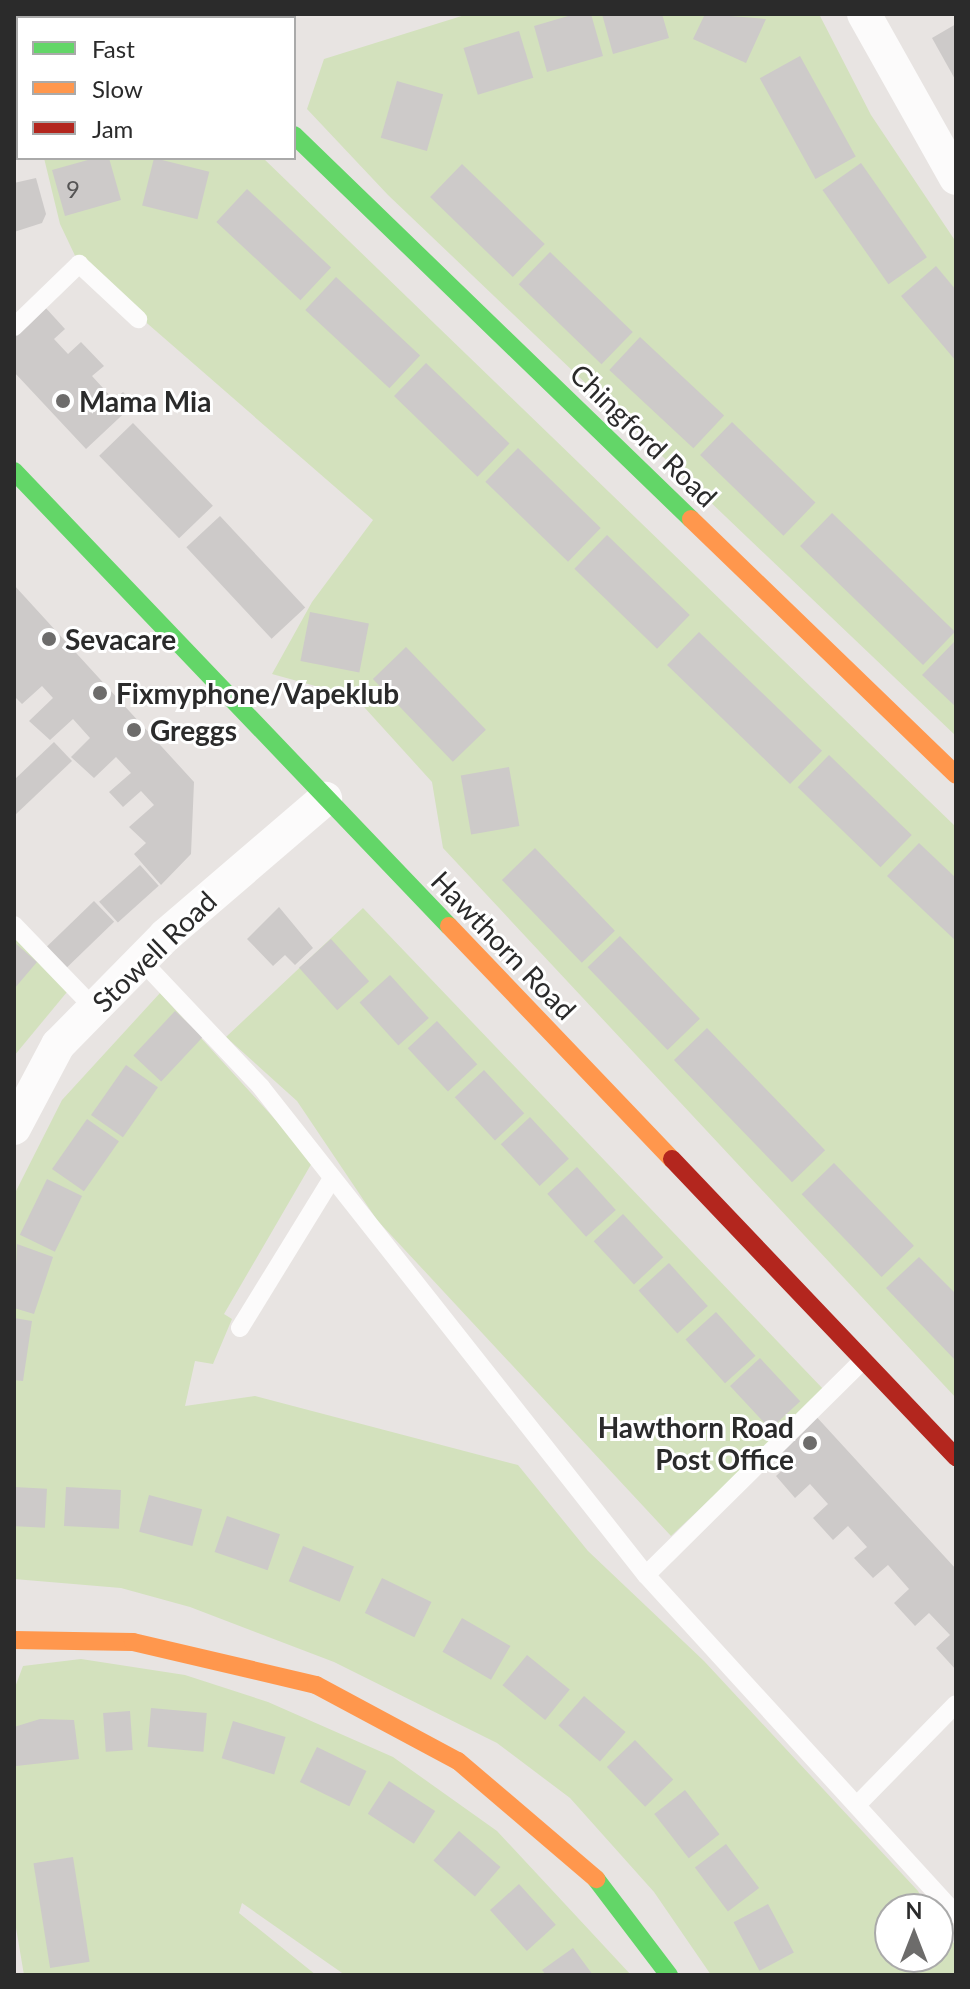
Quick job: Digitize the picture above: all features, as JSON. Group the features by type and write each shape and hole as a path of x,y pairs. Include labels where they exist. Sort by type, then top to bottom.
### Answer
{"street":[{"path":"864,14 956,178"},
{"name":"Chingford Road","path":"296,137 956,775"},
{"name":"Hawthorn Road","path":"14,471 956,1457"},
{"name":"Stowell Road","path":"14,1128 58,1045 141,960 325,799"},
{"path":"14,1640 133,1642 316,1685 458,1761 583,1862 669,1975"}],"lane":[{"path":"14,327 79,264 138,319"},
{"path":"14,507 33,490"},
{"path":"14,925 94,1008"},
{"path":"141,960 261,1087 331,1180 588,1493 646,1575 956,1915"},
{"path":"240,1328 331,1180"},
{"path":"646,1575 863,1360"},
{"path":"857,1805 956,1704"}],"green space":[{"path":"468,14 819,14 871,115 956,242 956,736 388,195 307,109 324,59"},
{"path":"44,160 265,160 956,827 956,1398 443,848 432,782 355,697 272,674 312,602 373,520 79,264 60,224"},
{"path":"363,908 825,1391 671,1536 377,1220 297,1101 226,1037"},
{"path":"14,932 67,992 14,1056"},
{"path":"160,993 313,1161 224,1314 232,1319 213,1364 195,1361 185,1406 255,1396 518,1465 588,1551 704,1661 918,1891 874,1893 874,1973 954,1973 954,1943 956,1975 711,1975 654,1892 570,1798 497,1743 334,1662 190,1607 121,1588 14,1579 14,1195 62,1100"},
{"path":"81,1659 185,1675 268,1702 393,1757 497,1831 631,1975 345,1975 242,1903 239,1913 316,1975 24,1975 14,1916 14,1690 23,1666"}],"building":[{"path":"575,14 591,14 603,56 547,72 534,26"},
{"path":"602,14 662,14 669,38 613,54"},
{"path":"705,14 766,19 746,63 693,39"},
{"path":"956,24 956,81 932,38"},
{"path":"519,31 533,78 478,95 464,48"},
{"path":"800,56 856,157 816,179 760,78"},
{"path":"397,81 443,94 427,151 381,138"},
{"path":"88,160 110,160 121,200 65,216 52,170"},
{"path":"154,160 209,172 197,219 142,206"},
{"path":"861,163 927,257 888,284 822,190"},
{"path":"462,164 545,244 513,277 430,197"},
{"path":"36,178 46,214 42,223 14,232 14,183"},
{"path":"247,189 331,267 300,300 216,222"},
{"path":"550,252 633,332 601,364 519,284"},
{"path":"936,266 956,290 956,361 901,296"},
{"path":"336,277 420,355 389,388 305,310"},
{"path":"44,306 65,329 54,339 68,354 81,342 104,366 92,376 114,400 123,392 134,404 86,449 14,372 14,333"},
{"path":"640,337 724,415 693,448 609,370"},
{"path":"426,363 509,444 477,477 394,396"},
{"path":"732,422 815,503 783,536 700,455"},
{"path":"133,423 213,506 179,538 99,456"},
{"path":"518,448 601,528 568,562 485,482"},
{"path":"832,513 955,632 923,665 800,546"},
{"path":"220,516 305,607 272,639 186,547"},
{"path":"607,535 690,615 657,649 574,569"},
{"path":"14,585 194,782 191,854 161,885 134,854 146,843 129,827 154,805 141,791 123,807 109,792 131,773 116,757 94,778 71,757 90,738 73,719 50,740 29,721 53,698 42,686 22,704 14,696"},
{"path":"310,612 369,623 359,673 300,661"},
{"path":"699,632 822,751 790,784 667,665"},
{"path":"954,642 956,644 956,707 922,675"},
{"path":"406,647 486,730 453,762 373,679"},
{"path":"54,742 72,761 14,816 14,780"},
{"path":"829,755 912,835 880,867 798,787"},
{"path":"509,767 519,826 471,835 461,776"},
{"path":"919,843 956,878 956,941 887,876"},
{"path":"535,848 615,931 582,963 502,880"},
{"path":"140,865 159,886 118,923 99,902"},
{"path":"94,901 114,922 65,970 44,949"},
{"path":"279,907 313,948 295,965 285,955 273,966 247,939"},
{"path":"620,936 700,1019 668,1050 588,967"},
{"path":"331,939 369,981 337,1010 299,968"},
{"path":"14,942 37,962 14,989"},
{"path":"390,975 429,1018 398,1046 360,1002"},
{"path":"175,1011 203,1037 161,1082 133,1056"},
{"path":"437,1021 477,1064 448,1091 408,1048"},
{"path":"707,1028 825,1150 792,1182 674,1060"},
{"path":"126,1065 158,1087 123,1137 91,1115"},
{"path":"484,1070 524,1113 495,1140 455,1097"},
{"path":"530,1117 569,1159 540,1186 501,1144"},
{"path":"87,1119 119,1141 84,1191 52,1169"},
{"path":"834,1163 914,1246 882,1277 802,1194"},
{"path":"577,1167 616,1210 586,1237 547,1194"},
{"path":"47,1179 82,1196 55,1252 20,1235"},
{"path":"623,1214 663,1257 634,1284 594,1241"},
{"path":"17,1244 53,1257 34,1314 14,1308"},
{"path":"919,1257 956,1294 956,1361 886,1288"},
{"path":"669,1263 708,1306 677,1334 639,1290"},
{"path":"716,1312 755,1356 725,1383 686,1339"},
{"path":"14,1318 32,1321 23,1381 14,1380"},
{"path":"760,1358 800,1401 770,1429 730,1386"},
{"path":"813,1413 956,1569 956,1670 936,1648 950,1635 929,1613 915,1626 894,1603 909,1589 888,1565 873,1578 854,1558 867,1547 848,1526 833,1540 813,1518 828,1504 810,1484 795,1498 776,1476 791,1462 777,1446"},
{"path":"14,1487 47,1489 45,1528 14,1526"},
{"path":"66,1487 121,1490 119,1529 64,1526"},
{"path":"149,1495 202,1509 192,1546 139,1532"},
{"path":"227,1516 280,1534 268,1570 215,1552"},
{"path":"303,1546 354,1567 340,1602 289,1581"},
{"path":"382,1578 431,1602 414,1637 365,1613"},
{"path":"462,1618 510,1646 491,1680 442,1652"},
{"path":"527,1655 570,1690 545,1720 502,1685"},
{"path":"584,1696 626,1732 600,1762 558,1725"},
{"path":"151,1708 207,1713 203,1752 148,1747"},
{"path":"130,1711 133,1750 106,1752 103,1713"},
{"path":"40,1719 74,1720 79,1759 16,1766 14,1727"},
{"path":"233,1721 286,1737 274,1774 222,1758"},
{"path":"635,1740 673,1780 645,1807 607,1767"},
{"path":"317,1747 366,1771 349,1806 300,1782"},
{"path":"389,1781 435,1811 414,1844 368,1814"},
{"path":"685,1790 719,1834 689,1858 654,1814"},
{"path":"459,1831 501,1867 475,1897 433,1860"},
{"path":"726,1844 759,1888 728,1911 695,1867"},
{"path":"73,1857 90,1962 50,1968 33,1863"},
{"path":"519,1884 556,1925 527,1951 490,1910"},
{"path":"768,1904 794,1953 759,1971 734,1922"},
{"path":"573,1948 593,1975 546,1975 542,1970"}],"traffic: fast":[{"path":"296,137 691,519"},
{"path":"14,471 449,926"},
{"path":"596,1879 669,1975"}],"traffic: slow":[{"path":"691,519 956,775"},
{"path":"449,926 672,1159"},
{"path":"14,1640 133,1642 316,1685 458,1761 596,1879"}],"traffic: jam":[{"path":"672,1159 956,1457"}],"place":[{"name":"Mama Mia","path":"63,401"},
{"name":"Sevacare","path":"49,639"},
{"name":"Fixmyphone/Vapeklub","path":"100,693"},
{"name":"Greggs","path":"134,730"},
{"name":"Hawthorn Road Post Office","path":"810,1443"}]}
